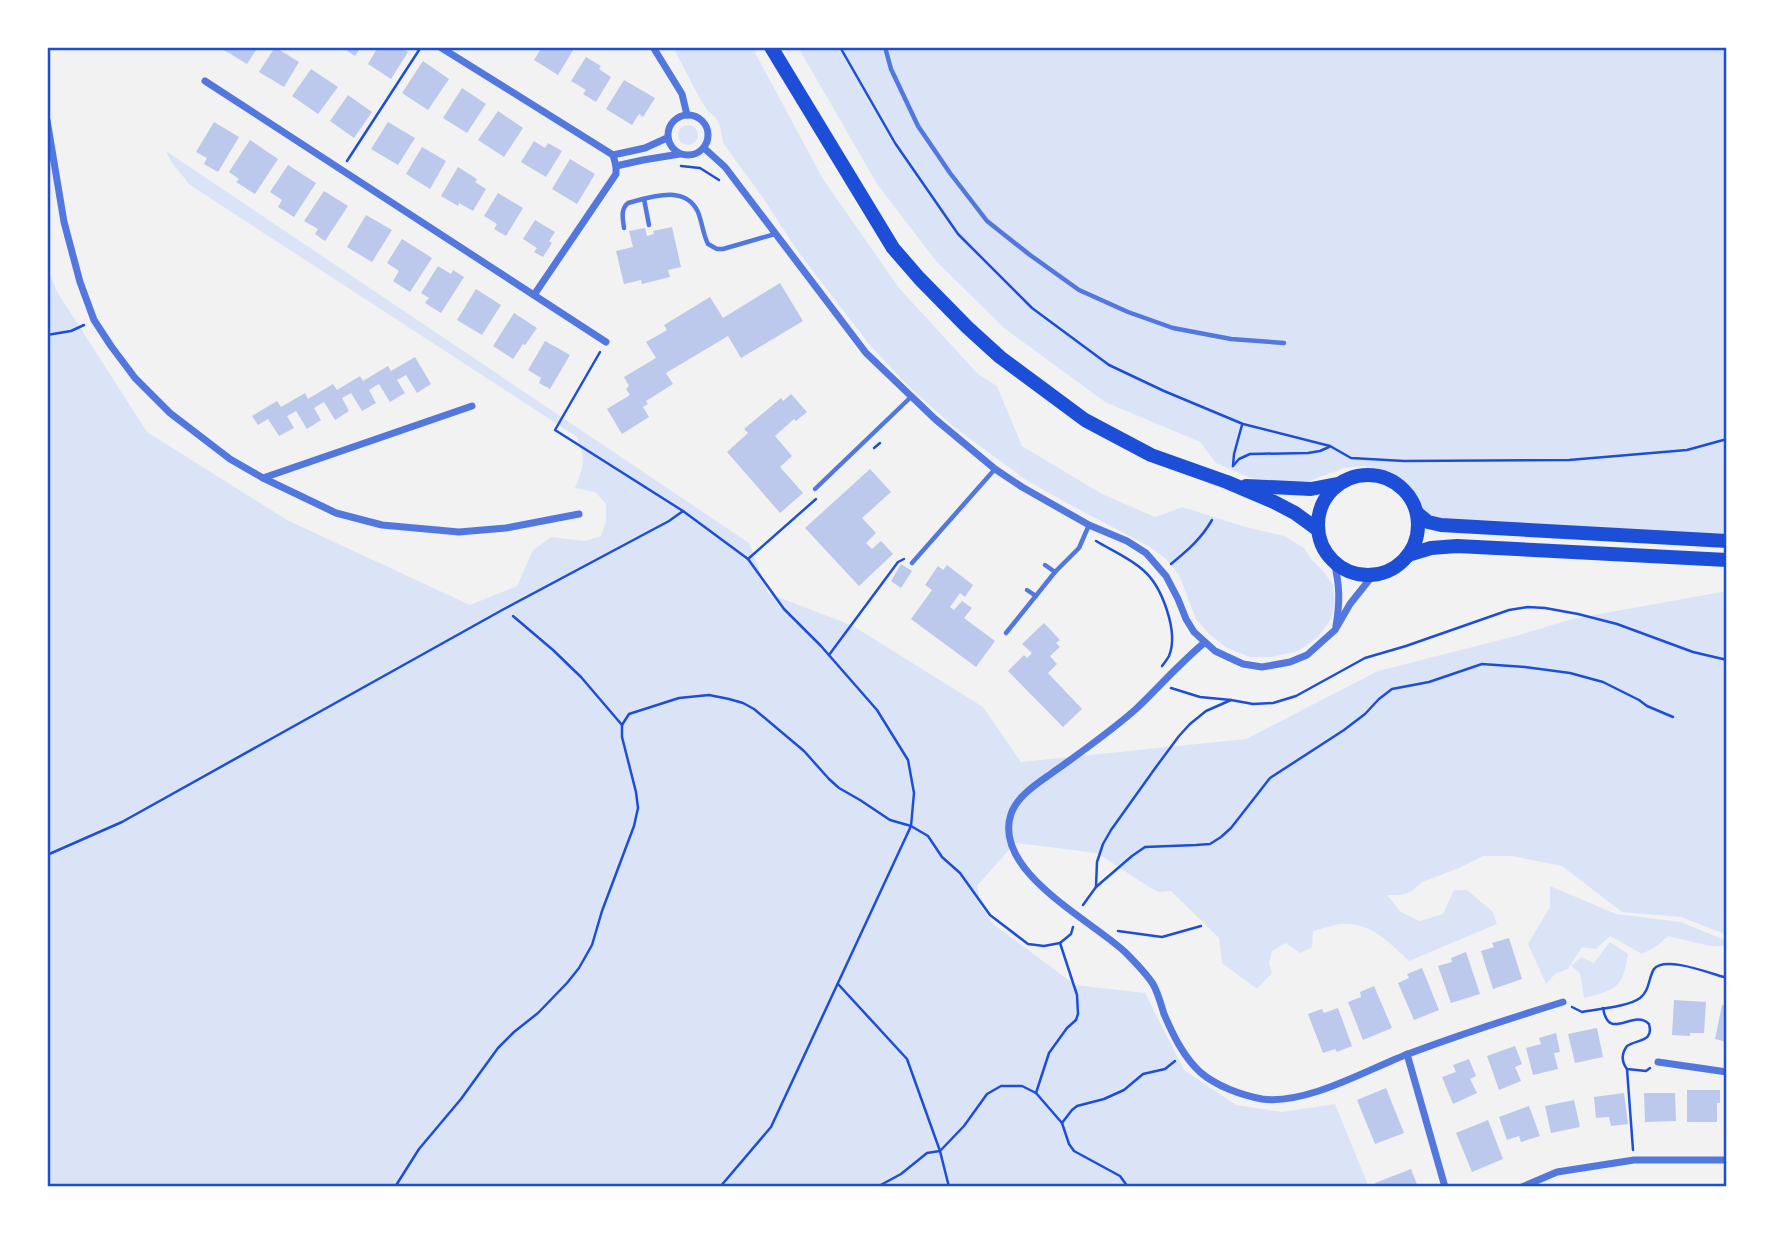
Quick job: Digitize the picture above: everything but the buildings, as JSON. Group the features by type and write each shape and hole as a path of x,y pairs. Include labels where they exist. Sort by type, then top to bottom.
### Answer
{"main road":[{"path":"771,47 893,248 967,327 1000,357 1085,420 1151,455 1227,482 1295,513 1317,529"},
{"path":"1364,474 1379,475 1392,480 1404,489 1417,513 1415,542 1408,555 1386,572 1373,575 1353,573 1334,562 1325,553 1317,529 1318,516 1328,493 1351,477 1364,474"},
{"path":"1227,482 1283,489 1311,489 1338,484"},
{"path":"1417,513 1429,522 1440,525 1727,541"},
{"path":"1408,555 1431,548 1457,546 1727,559"}],"street":[{"path":"440,47 613,155 616,174 534,295"},
{"path":"653,47 682,94 687,115"},
{"path":"205,80 606,342"},
{"path":"616,166 680,154 693,155 704,148 708,136 705,124 694,116 680,116 670,125 667,138 680,154"},
{"path":"47,120 64,222 80,282 94,320 135,378 170,413 230,459 336,513 382,525 459,532 506,528 579,514"},
{"path":"613,155 645,148 667,138"},
{"path":"704,148 726,167 866,353 935,419 995,469 1088,525 1126,541 1146,554 1166,576 1194,632 1204,643 1227,658 1262,667 1290,662 1307,655 1335,630 1350,604 1373,575"},
{"path":"263,478 472,406"},
{"path":"1334,562 1340,603 1335,630"},
{"path":"1204,643 1135,709 1021,798 1011,812 1008,829 1014,854 1032,878 1077,916 1105,934 1142,969 1154,986 1183,1054 1201,1073 1221,1086 1262,1098 1283,1099 1336,1084 1407,1054 1563,1002"},
{"path":"1407,1054 1446,1187"},
{"path":"1658,1062 1727,1072"},
{"path":"1522,1187 1556,1172 1634,1160 1727,1160"}],"lane":[{"path":"885,47 891,69 918,126 950,173 987,221 1030,255 1079,290 1128,312 1184,330 1231,339 1284,343"},
{"path":"624,228 622,213 625,206 669,194 685,198 696,208 708,244 718,249 776,233"},
{"path":"644,199 649,225"},
{"path":"815,489 912,396"},
{"path":"912,564 995,469"},
{"path":"1006,633 1055,572 1079,548 1088,525"},
{"path":"1045,565 1055,572"},
{"path":"1027,590 1036,596"}],"path":[{"path":"341,170 421,47"},
{"path":"840,47 895,143 958,233 1032,308 1109,365 1164,391 1243,424 1330,446 1352,458 1404,461 1569,460 1687,450 1727,439"},
{"path":"47,335 71,331 94,320"},
{"path":"606,342 555,430 683,511 748,559 784,609 877,709 908,760 914,793 911,826 771,1127 720,1187"},
{"path":"1243,424 1233,466 1239,459 1250,454 1308,453 1330,446"},
{"path":"870,452 880,443"},
{"path":"748,559 819,496"},
{"path":"47,855 122,822 683,511"},
{"path":"1171,564 1193,546 1212,520"},
{"path":"829,655 898,562 923,551"},
{"path":"1171,688 1200,697 1252,704 1273,703 1296,696 1364,658 1508,610 1528,607 1556,610 1604,621 1693,652 1727,660"},
{"path":"513,616 581,677 622,724"},
{"path":"395,1187 419,1149 461,1099 498,1048 567,983 592,945 638,808 622,737 622,724 629,714 679,698 709,695 743,703 754,709 804,751 839,788 890,820 911,826 928,836 942,857 960,873 990,915 1028,944 1044,946 1060,943 1071,934 1087,898 1132,856 1146,847 1210,844 1221,838 1270,778 1344,730 1392,689 1429,682 1482,664 1525,667 1570,673 1604,682 1673,717"},
{"path":"1096,887 1097,862 1103,844 1156,767 1190,724 1206,711 1231,700"},
{"path":"1105,934 1117,930 1162,937 1201,926"},
{"path":"1036,1093 1049,1053 1078,1014 1077,995 1060,943"},
{"path":"1563,1002 1582,1012 1632,1002 1642,997 1649,986 1654,969 1661,964 1676,964 1727,978"},
{"path":"838,984 907,1059 940,1151 949,1187"},
{"path":"1603,1008 1606,1020 1613,1025 1640,1018 1649,1024 1651,1032 1645,1039 1632,1043 1623,1051 1622,1061 1627,1069 1634,1160"},
{"path":"1062,1123 1077,1107 1124,1090 1143,1074 1165,1069 1183,1054"},
{"path":"1627,1069 1646,1071 1658,1062"},
{"path":"877,1187 901,1174 927,1153 940,1151 964,1126 987,1094 1001,1086 1022,1086 1036,1093 1062,1123 1074,1151 1120,1176 1128,1187"}],"shaded area":[{"path":"673,47 752,47 823,179 899,288 978,374 997,386 1022,446 1102,494 1155,517 1183,507 1284,536 1304,548 1333,585 1335,603 1331,619 1318,637 1298,651 1272,657 1250,657 1227,648 1196,619 1179,575 1166,559 1150,547 1026,480 954,427 907,385 869,344 799,253 723,143 716,118 700,99"},
{"path":"798,47 1727,47 1727,537 1486,520 1451,521 1435,518 1421,508 1400,479 1384,470 1364,466 1344,468 1309,481 1286,484 1258,481 1216,463 1200,442 1105,402 1004,328 936,261 877,184"},
{"path":"688,125 695,128 698,135 695,142 688,145 681,142 678,135 681,128"},
{"path":"166,151 749,543 768,593 853,626 983,707 1021,762 1246,739 1378,671 1572,619 1727,591 1727,935 1681,917 1622,912 1562,866 1512,856 1483,856 1422,882 1412,891 1402,895 1387,895 1401,912 1420,921 1443,914 1454,890 1467,890 1493,912 1497,924 1409,961 1370,930 1351,924 1331,926 1313,931 1312,947 1300,953 1286,943 1272,951 1269,963 1272,973 1257,989 1222,963 1219,938 1171,891 1159,892 1149,887 1097,853 1015,843 977,886 980,904 993,924 1075,985 1145,993 1184,1070 1236,1105 1282,1112 1335,1104 1369,1187 47,1187 47,265 56,290 147,432 287,520 470,605 517,586 533,550 551,537 585,541 601,536 606,521 606,504 595,492 575,488 583,463 577,437 190,185"},
{"path":"1550,886 1616,914 1681,922 1727,941 1727,946 1710,946 1668,936 1642,954 1610,936 1596,949 1582,947 1568,969 1555,974 1546,984 1528,944 1550,907"},
{"path":"1610,942 1628,954 1624,974 1611,990 1584,998 1580,973 1571,966 1581,957 1594,963"}]}
